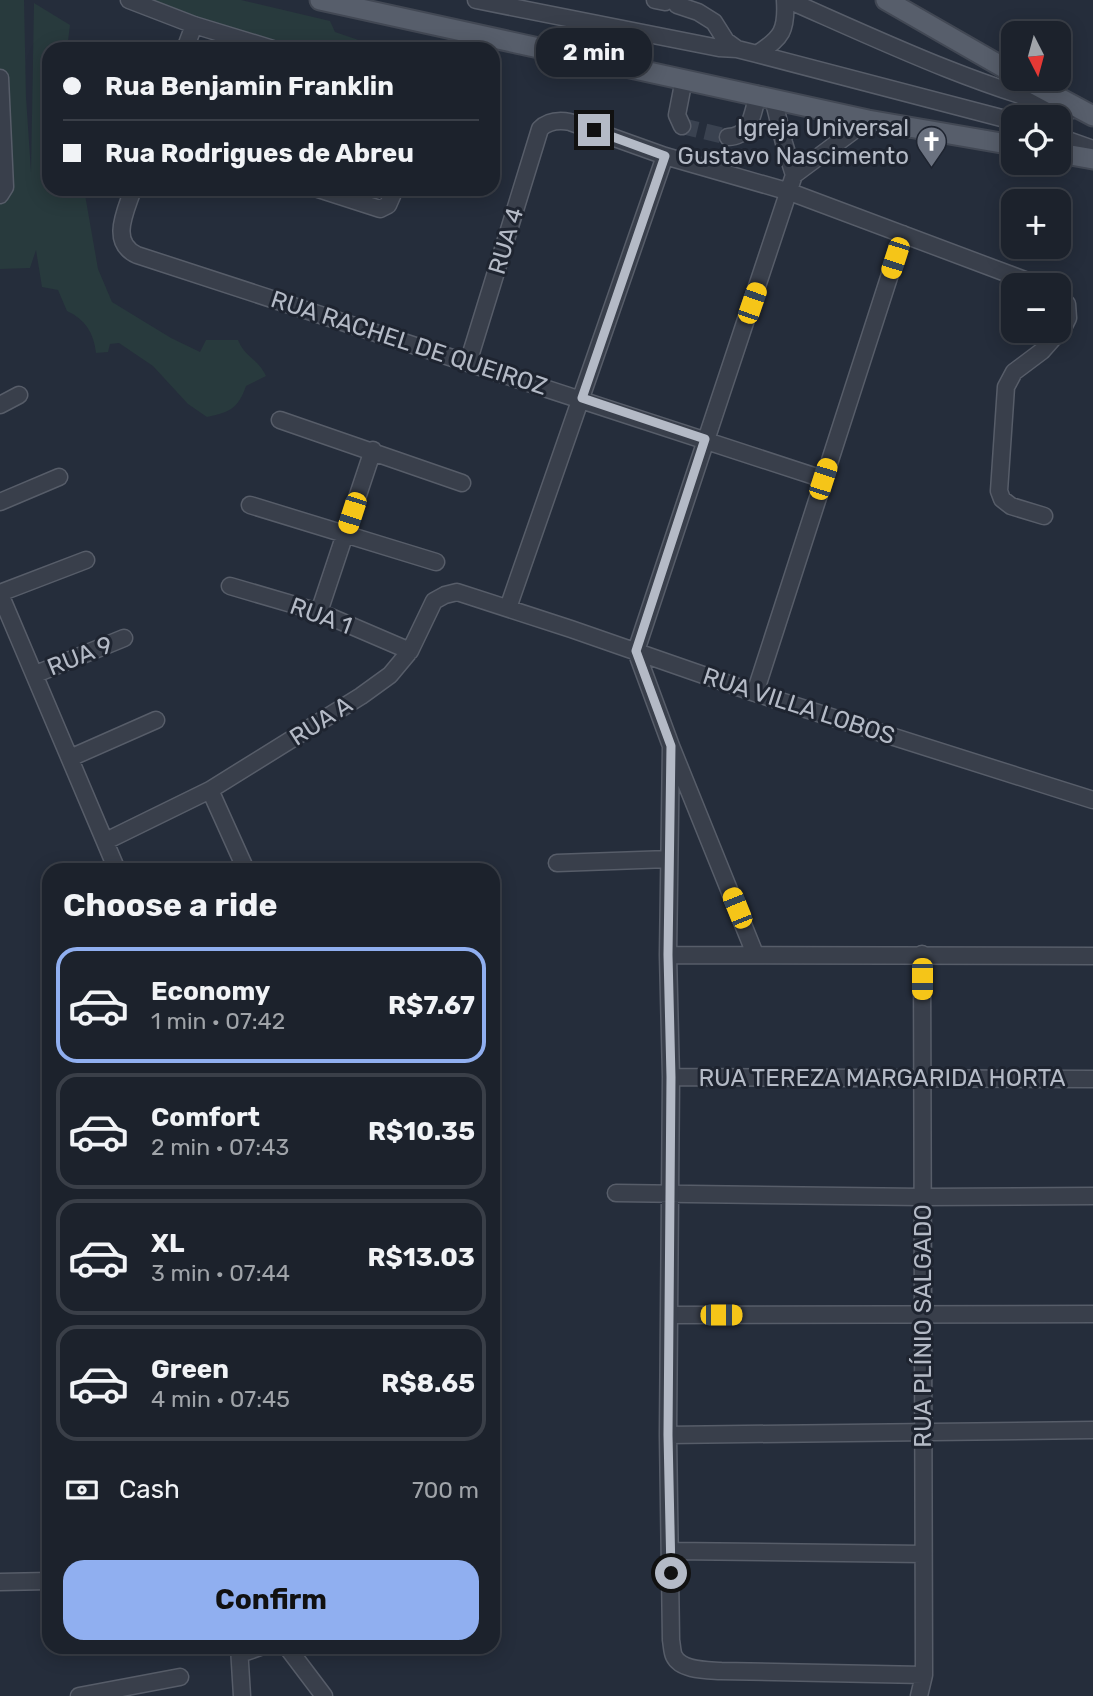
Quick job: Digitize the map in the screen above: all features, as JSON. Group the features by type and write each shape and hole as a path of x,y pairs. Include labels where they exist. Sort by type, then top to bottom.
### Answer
{"main road":[{"path":"320,0 868,120 1001,143"},
{"path":"886,0 1001,66"},
{"path":"1046,91 1090,115"},
{"path":"1071,155 1093,159"}],"street":[{"path":"129,0 194,25 250,42"},
{"path":"476,0 719,48 737,49 1001,118"},
{"path":"757,54 771,44 785,27 787,0 947,70 1018,96 1090,115"},
{"path":"666,3 698,12 714,22 726,40 737,49"},
{"path":"188,42 194,25"},
{"path":"0,78 5,187 0,195"},
{"path":"682,126 677,115 684,79"},
{"path":"728,137 739,136 746,131 766,96"},
{"path":"755,954 671,746 636,651 794,175 766,96"},
{"path":"794,175 868,120"},
{"name":"RUA 4","path":"468,363 542,127 549,122 570,122 665,156"},
{"path":"1071,141 1093,149"},
{"path":"508,608 665,156 790,191 1006,273"},
{"name":"RUA RACHEL DE QUEIROZ","path":"131,196 121,225 121,237 128,251 823,479"},
{"path":"338,196 375,209 386,207 392,196"},
{"path":"755,693 903,234"},
{"path":"1044,516 1011,506 1002,499 998,476 1006,387 1013,372 1049,343"},
{"path":"0,405 19,396"},
{"path":"281,420 462,483"},
{"path":"319,612 373,450"},
{"path":"0,502 59,477"},
{"path":"250,505 436,562"},
{"path":"86,560 0,594 114,863"},
{"name":"RUA 1","path":"230,586 319,612 410,651"},
{"name":"RUA A","path":"106,841 210,790 390,675 410,651 435,601 445,595 457,592 508,608"},
{"name":"RUA VILLA LOBOS","path":"508,608 755,693 1093,800"},
{"name":"RUA 9","path":"36,674 124,638"},
{"path":"70,758 156,720"},
{"path":"671,746 668,955 671,1315 668,1435 671,1640 674,1656 680,1663 704,1670 924,1675"},
{"path":"210,790 243,863"},
{"path":"557,863 669,859"},
{"name":"RUA PLÍNIO SALGADO","path":"919,1696 924,1675 922,954"},
{"path":"668,955 1093,956"},
{"name":"RUA TEREZA MARGARIDA HORTA","path":"671,1077 1093,1079"},
{"path":"616,1193 1093,1196"},
{"path":"671,1315 1093,1314"},
{"path":"668,1435 1093,1430"},
{"path":"671,1551 923,1554"},
{"path":"0,1582 42,1581"},
{"path":"239,1654 242,1696"},
{"path":"292,1654 324,1696"},
{"path":"79,1696 180,1677"}],"shaded area":[{"path":"0,0 24,0 31,172 34,3 70,25 68,42 42,42 42,196 85,196 98,269 112,302 171,338 200,352 206,340 238,340 266,376 246,386 240,400 232,408 207,417 188,404 153,366 119,343 110,344 108,352 96,353 88,328 79,318 67,311 58,290 42,287 36,250 30,268 0,269"},
{"path":"129,0 241,0 330,21 335,32 364,42 261,42"}],"tunnel":[{"path":"682,126 728,137"}],"place":[{"name":"Igreja Universal Gustavo Nascimento","path":"932,169"}],"route":[{"path":"594,130 665,156 582,398 705,439 636,651 671,746 668,955 671,1315 668,1435 671,1573"}]}
